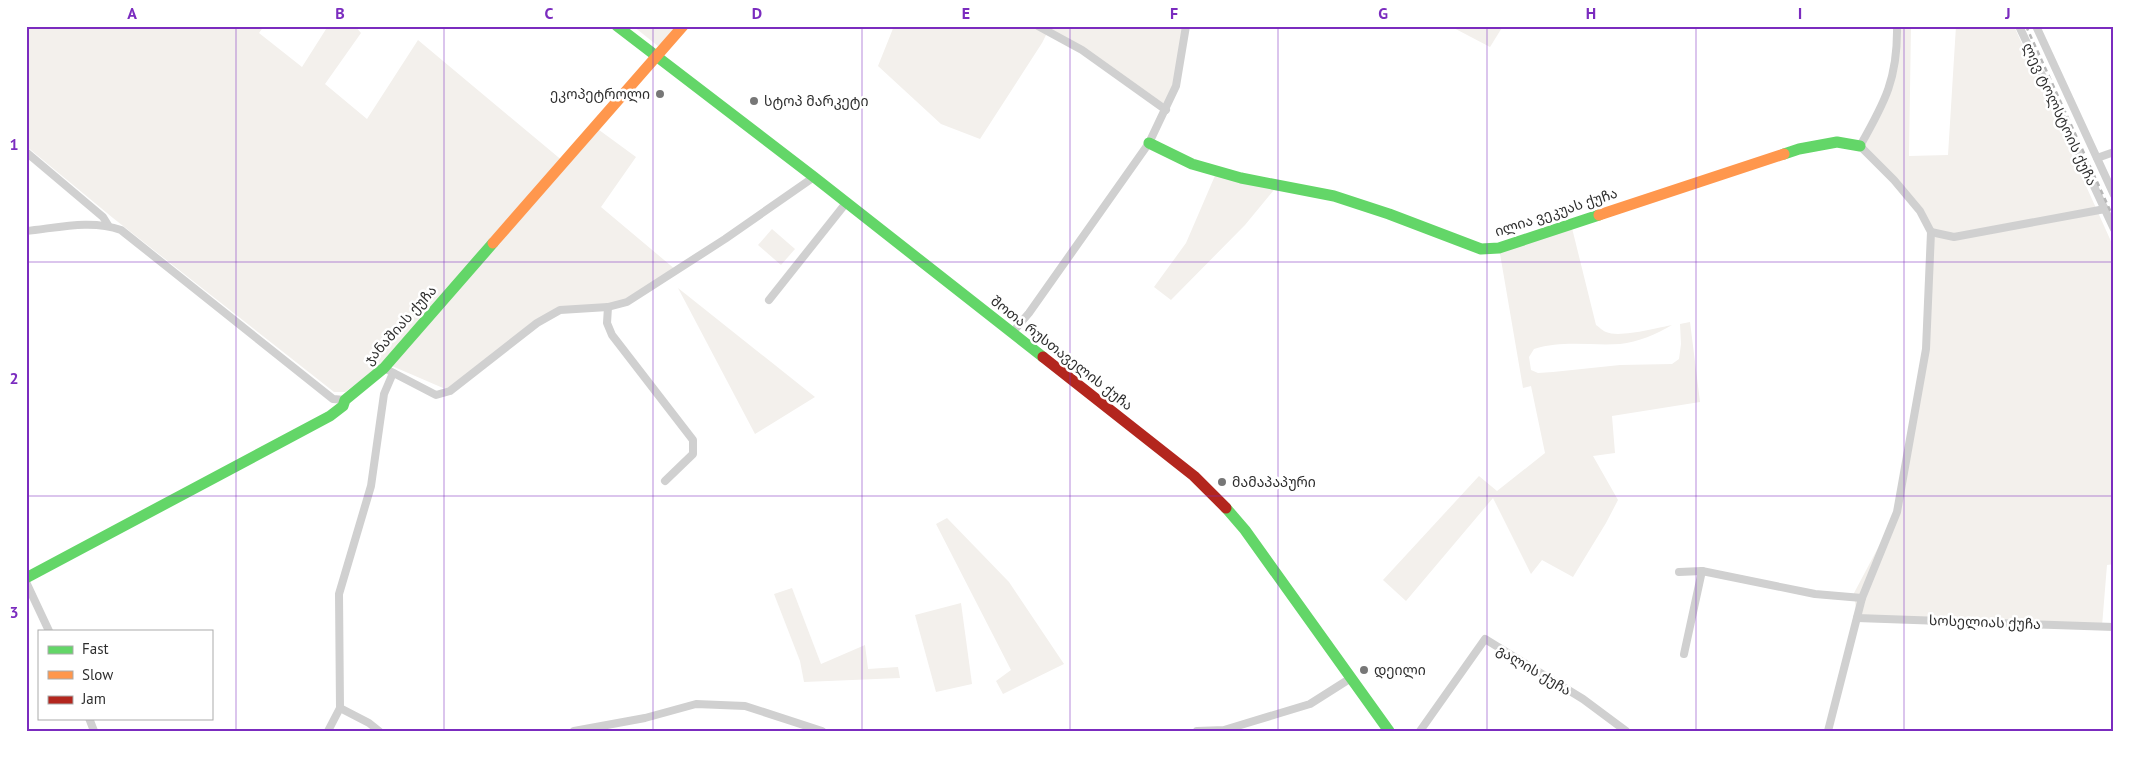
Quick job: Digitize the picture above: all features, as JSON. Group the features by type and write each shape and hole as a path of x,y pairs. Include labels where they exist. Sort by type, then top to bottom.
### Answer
{"street":[{"name":"შოთა რუსთაველის ქუჩა","path":"617,26 814,177 1186,468 1217,497 1245,530 1389,731"},
{"name":"ჯანაშიას ქუჩა","path":"26,578 330,416 343,406 345,400 389,371 683,26"},
{"path":"1038,26 1082,50 1166,110"},
{"path":"1012,333 1029,313 1149,143 1176,86 1186,26"},
{"path":"1828,731 1862,598 1897,512 1926,349 1931,232 1920,211 1894,180 1860,146 1884,103 1890,86 1895,67 1897,26"},
{"name":"ლევ ტოლსტოის ქუჩა","path":"2019,26 2114,229"},
{"name":"ლევ ტოლსტოის ქუჩა","path":"2036,26 2114,195"},
{"name":"ილია ვეკუას ქუჩა","path":"1149,143 1192,164 1241,178 1334,196 1389,214 1481,249 1499,248 1799,149 1837,142 1860,146"},
{"path":"26,152 103,217 108,225"},
{"path":"2096,158 2114,152"},
{"path":"328,731 340,708 339,594 371,486 389,371 436,395 450,391 537,323 554,313 560,310 608,308 627,302 725,239 814,177"},
{"path":"769,300 846,203"},
{"path":"1931,232 1954,237 2105,209"},
{"path":"26,232 92,224 108,225 121,230 333,399 345,400"},
{"path":"608,308 607,324 612,335 693,440 692,454 664,481"},
{"path":"1679,572 1702,571 1815,594 1862,598"},
{"path":"1684,654 1702,571"},
{"path":"26,582 49,630"},
{"name":"სოსელიას ქუჩა","path":"1857,618 2114,627"},
{"name":"გალის ქუჩა","path":"1420,731 1485,639 1583,699 1626,731"},
{"path":"1197,731 1229,730 1310,704 1351,678"},
{"path":"574,731 645,718 696,704 745,706 822,731"},
{"path":"340,708 369,723 379,731"}],"shaded area":[{"path":"26,26 264,26 259,33 302,67 328,26 355,26 361,33 325,84 367,119 418,40 564,162 595,127 636,157 601,207 676,270 627,302 560,310 450,391 385,363 345,392 334,392 113,218 26,146"},
{"path":"633,26 682,26 683,27 658,46"},
{"path":"894,26 1186,26 1176,86 1166,110 1048,31 980,139 941,124 878,66"},
{"path":"1450,26 1503,26 1490,47"},
{"path":"1897,26 1911,26 1909,156 1948,155 1956,26 2014,26 2114,248 2114,564 2107,565 2102,626 1857,618 1854,593 1897,512 1926,349 1931,232 1920,211 1860,146 1884,103"},
{"path":"1217,171 1278,185 1245,225 1171,300 1154,287 1186,243"},
{"path":"1571,224 1596,325 1606,332 1620,334 1672,325 1647,337 1627,343 1566,344 1534,349 1529,357 1531,370 1538,373 1620,365 1672,364 1679,359 1681,344 1680,324 1690,322 1700,402 1612,416 1615,453 1593,456 1618,500 1573,577 1542,560 1531,574 1493,498 1406,601 1383,580 1479,476 1497,491 1545,453 1531,386 1523,388 1499,248"},
{"path":"772,229 795,249 781,265 758,245"},
{"path":"678,288 815,397 755,434"},
{"path":"947,518 1009,582 1064,664 1003,694 996,681 1011,670 936,524"},
{"path":"792,588 821,664 865,645 868,669 898,667 900,678 804,682 800,661 774,594"},
{"path":"961,603 972,684 936,692 915,615"}],"railway":[{"path":"2026,26 2114,219"}],"traffic: fast":[{"path":"617,26 814,177 1043,357"},
{"path":"1784,154 1799,149 1837,142 1860,146"},
{"path":"1149,143 1192,164 1241,178 1334,196 1389,214 1481,249 1499,248 1599,215"},
{"path":"26,578 330,416 343,406 345,400 384,368 493,243"},
{"path":"1226,508 1245,530 1389,731"}],"traffic: slow":[{"path":"493,243 683,26"},
{"path":"1599,215 1784,154"}],"traffic: jam":[{"path":"1043,357 1194,476 1226,508"}],"place":[{"name":"ეკოპეტროლი","path":"660,94"},
{"name":"სტოპ მარკეტი","path":"754,101"},
{"name":"მამაპაპური","path":"1222,482"},
{"name":"დეილი","path":"1364,670"}]}
